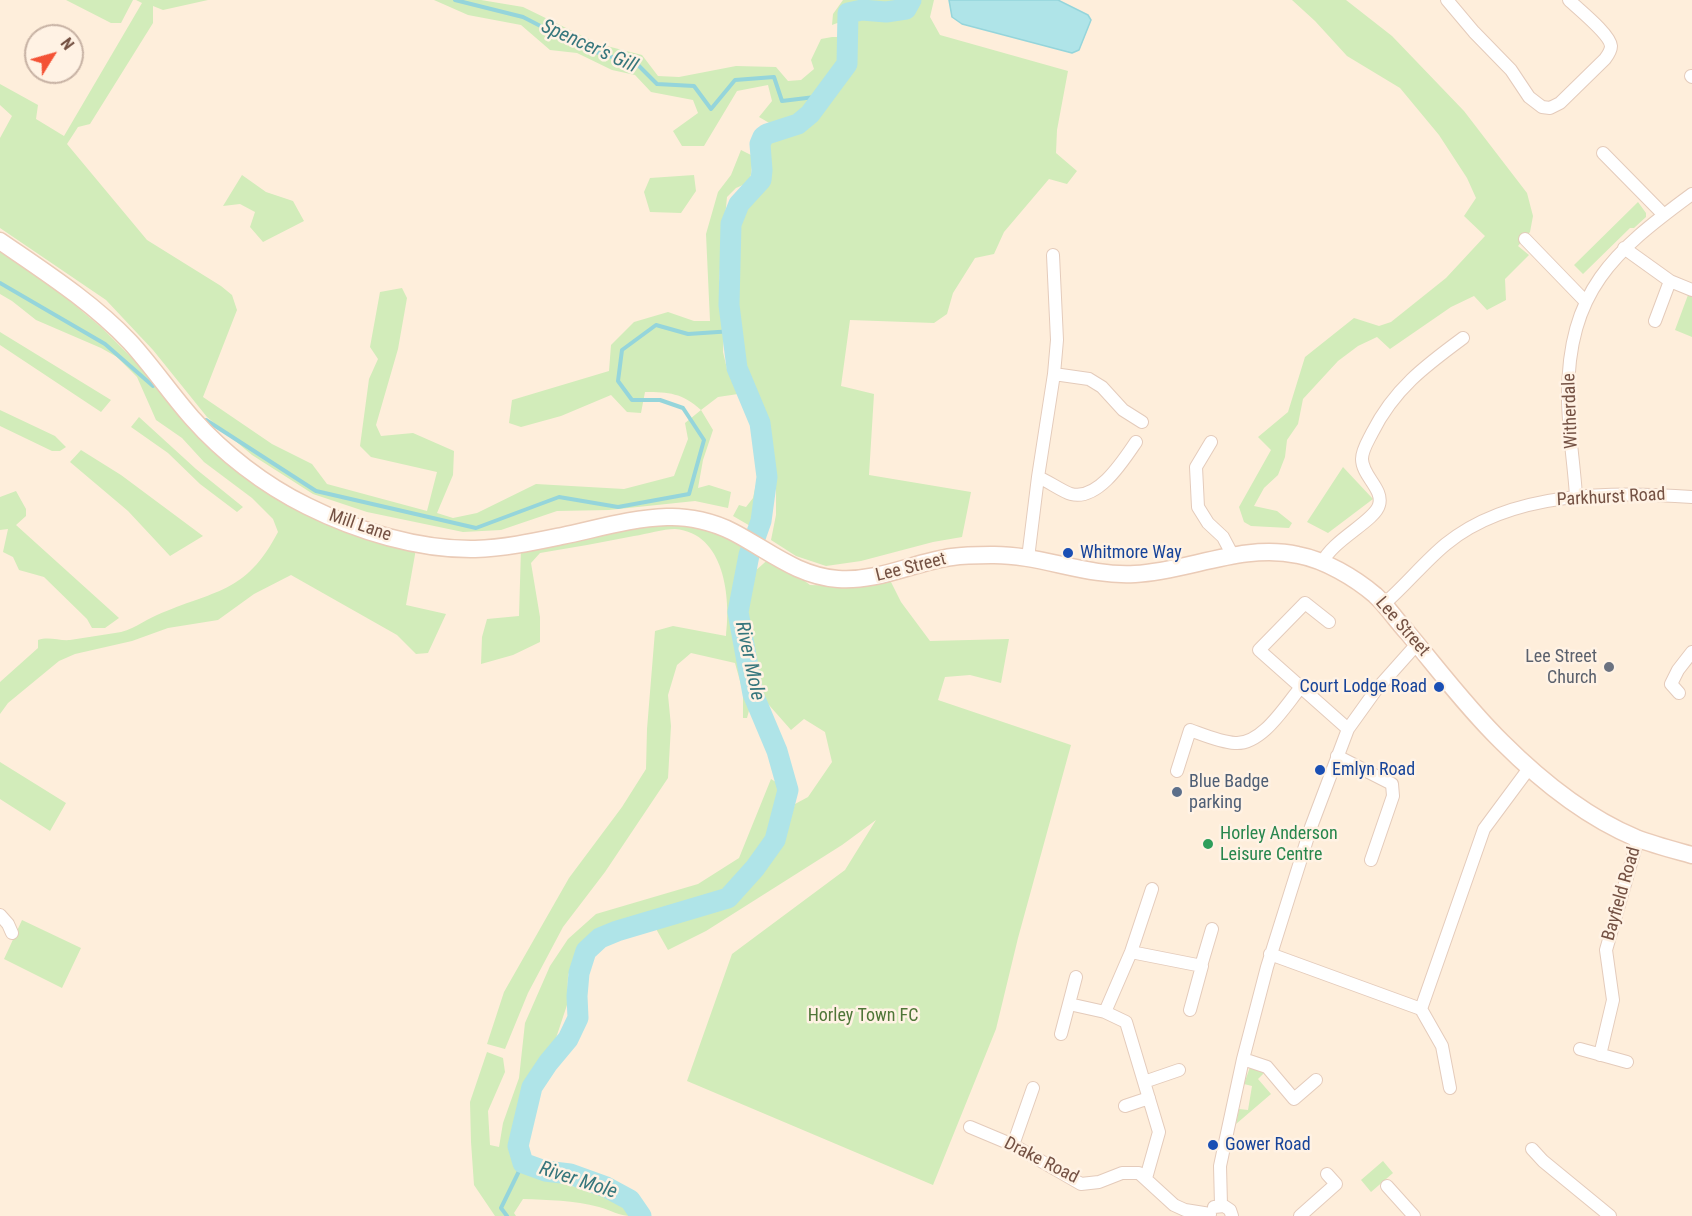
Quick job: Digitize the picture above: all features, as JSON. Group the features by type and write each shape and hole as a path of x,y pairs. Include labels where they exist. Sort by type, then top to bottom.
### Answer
{"street":[{"path":"1447,0 1511,70 1529,96 1542,107 1550,108 1560,103 1610,52 1611,46 1604,35 1569,0"},
{"path":"1603,153 1664,215"},
{"name":"Witherdale","path":"1576,496 1568,388 1574,338 1585,301 1602,272 1624,248 1691,195"},
{"path":"1525,239 1585,301"},
{"name":"Mill Lane","path":"0,241 76,293 103,316 129,342 210,438 234,458 263,480 304,505 334,518 391,538 470,549 516,545 642,519 670,516 726,528 769,554 807,573"},
{"path":"1624,248 1670,281 1692,290"},
{"path":"1028,558 1057,340 1053,255"},
{"path":"1655,321 1670,281"},
{"path":"1322,564 1333,546 1373,515 1379,507 1380,498 1367,476 1362,459 1364,448 1394,396 1425,366 1463,338"},
{"path":"1054,374 1089,379 1102,387 1123,410 1142,422"},
{"path":"1038,477 1069,494 1083,496 1112,477 1136,442"},
{"path":"1211,442 1196,467 1198,507 1208,523 1223,537 1233,556"},
{"name":"Parkhurst Road","path":"1384,604 1446,544 1466,530 1509,510 1576,496 1651,494 1692,497"},
{"name":"Lee Street","path":"807,573 834,579 863,580 948,557 996,554 1028,558 1104,574 1134,574 1262,552 1300,555 1361,584 1384,604 1502,743 1576,806 1638,839 1692,855"},
{"path":"1329,622 1305,603 1259,650 1348,729"},
{"path":"1221,1205 1220,1166 1243,1059 1270,954 1311,827 1348,729 1376,690 1417,644"},
{"path":"1670,686 1678,670 1692,652"},
{"path":"1177,771 1190,729 1238,744 1252,740 1266,729 1301,687"},
{"path":"1337,756 1392,784 1394,796 1371,860"},
{"path":"1421,1009 1484,829 1530,767"},
{"name":"Bayfield Road","path":"1600,1055 1613,1000 1606,950 1638,839"},
{"path":"1105,1012 1131,952 1152,889"},
{"path":"0,915 12,933"},
{"path":"1190,1010 1212,929"},
{"path":"1131,952 1201,966"},
{"path":"1270,954 1421,1009 1442,1046 1450,1088"},
{"path":"1061,1034 1076,977"},
{"path":"1069,1004 1105,1012 1126,1022 1159,1132 1146,1178 1174,1205 1185,1210 1210,1215 1214,1208 1221,1205 1228,1207 1232,1216"},
{"path":"1580,1050 1627,1062"},
{"path":"1243,1059 1267,1067 1294,1099 1316,1080"},
{"path":"1144,1082 1179,1070"},
{"path":"1013,1145 1034,1088"},
{"path":"1125,1106 1149,1098"},
{"name":"Drake Road","path":"970,1127 1013,1145 1082,1184 1099,1182 1122,1173 1139,1173 1146,1178"},
{"path":"1532,1149 1610,1216"},
{"path":"1300,1216 1336,1184 1327,1174"},
{"path":"1387,1186 1414,1216"}],"green space":[{"path":"66,0 133,0 121,23 111,23"},
{"path":"136,0 208,0 163,10 153,6 153,23 90,124 78,127 67,144 147,240 232,295 237,310 203,397 272,444 312,464 327,484 427,511 437,472 371,457 360,446 369,379 378,359 370,347 380,292 402,288 407,298 398,349 376,425 381,436 413,433 454,451 453,475 437,513 453,518 477,513 536,484 624,489 674,476 688,439 685,423 701,410 713,430 703,460 698,488 709,485 731,492 728,508 695,501 609,510 557,511 501,530 463,532 367,512 313,494 252,455 207,417 153,350 106,300 0,228 0,138 12,116 0,105 0,84 38,105 36,119 64,136 142,3"},
{"path":"434,0 481,0 523,7 599,44 642,55 658,76 679,77 736,66 776,67 788,81 801,80 814,69 811,60 821,39 832,37 843,37 843,56 798,115 771,124 759,117 772,101 768,85 737,91 704,146 682,146 673,131 698,113 693,100 651,92 635,75 612,70 577,53 550,50 521,25 468,15"},
{"path":"843,0 903,0 902,4 886,8 866,3 847,7 840,22 832,25 833,14"},
{"path":"921,0 934,0 930,17 940,35 1068,71 1057,130 1056,153 1077,171 1067,184 1049,179 1004,232 994,254 975,258 953,293 947,314 934,323 850,320 841,386 874,394 869,475 971,492 962,537 933,542 861,561 826,566 796,556 771,540 776,515 776,482 772,443 762,409 745,378 734,275 734,225 747,201 763,185 768,171 768,144 776,138 801,128 813,118 829,100 848,72 853,56 853,24 861,14 899,16 912,13"},
{"path":"1292,0 1346,0 1392,36 1464,111 1527,193 1533,216 1530,232 1518,246 1529,255 1505,279 1506,300 1487,310 1474,296 1451,307 1390,349 1377,337 1358,346 1338,361 1303,399 1298,424 1287,440 1285,457 1278,475 1264,488 1254,506 1277,511 1292,523 1289,528 1251,526 1244,522 1239,507 1271,450 1258,437 1288,412 1305,357 1354,318 1379,326 1391,322 1446,278 1485,236 1464,216 1476,198 1467,178 1439,135 1400,88 1347,56"},
{"path":"741,150 753,156 750,182 736,188 727,197 719,279 724,323 723,352 727,369 738,394 718,397 701,410 688,400 675,395 645,392 641,413 627,412 611,395 561,416 521,427 509,423 512,400 609,371 611,345 634,322 668,312 694,321 710,321 706,234 718,192 731,175"},
{"path":"242,175 266,192 293,201 304,221 263,242 250,227 255,212 240,204 223,206"},
{"path":"694,175 696,191 681,213 650,212 644,192 650,178"},
{"path":"1638,202 1646,213 1646,217 1634,228 1630,228 1583,274 1574,265"},
{"path":"0,250 64,296 102,328 139,365 182,418 248,478 416,549 406,605 446,614 428,653 416,654 397,635 291,575 254,594 218,620 168,628 132,641 75,654 59,661 8,703 0,714 0,682 38,648 38,640 46,638 70,640 121,632 157,615 212,594 241,579 254,568 278,532 273,519 252,498 204,462 182,438 156,420 137,377 117,357 36,320 0,294"},
{"path":"1688,295 1692,297 1692,337 1675,330"},
{"path":"0,332 111,400 101,412 0,345"},
{"path":"0,410 55,436 66,447 60,451 52,451 0,426"},
{"path":"139,417 196,469 243,507 237,512 200,484 168,453 131,427"},
{"path":"81,450 121,475 203,536 170,556 128,511 70,462"},
{"path":"1343,467 1373,499 1328,533 1307,522"},
{"path":"756,484 760,484 759,500 752,527 733,516 739,505 746,507 753,498"},
{"path":"16,491 26,509 26,516 16,525 119,618 105,628 92,628 87,619 44,577 19,570 13,557 3,552 8,529 0,530 0,497"},
{"path":"644,521 708,525 743,546 736,597 736,636 750,707 747,718 743,718 743,692 735,663 691,653 677,665 668,695 671,726 668,778 605,872 563,927 528,993 505,1049 487,1044 504,992 569,878 622,807 646,769 655,631 673,626 726,636 727,604 721,570 705,542 692,533 670,529 540,553 531,563 540,617 540,642 513,655 481,664 482,637 487,619 519,616 521,548"},
{"name":"Horley Town FC","path":"772,556 810,585 843,586 889,578 901,602 930,641 1009,639 1001,683 970,675 945,677 938,700 1071,745 1018,938 996,1029 933,1185 687,1081 732,954 845,870 876,820 842,845 706,931 668,950 655,927 704,913 737,899 782,845 795,804 808,797 832,762 825,732 804,719 791,730 761,696 745,620 754,572"},
{"path":"0,762 66,803 50,831 0,799"},
{"path":"771,779 784,787 774,826 757,857 727,888 655,916 604,929 581,946 568,975 567,1005 556,1038 528,1080 514,1129 513,1160 540,1178 611,1198 631,1216 580,1203 523,1199 514,1213 516,1216 495,1216 474,1185 471,1142 470,1102 487,1052 503,1058 505,1072 488,1111 490,1145 499,1147 503,1123 519,1078 525,1023 550,966 568,939 596,914 698,884 739,858"},
{"path":"22,920 81,948 62,988 4,959"},
{"path":"1250,1067 1265,1072 1258,1079 1271,1094 1236,1124 1239,1109 1248,1110 1252,1086 1244,1084"},
{"path":"1383,1161 1393,1173 1371,1192 1361,1180"}],"water":[{"path":"949,0 1058,0 1088,15 1091,20 1079,50 1072,53 962,24 952,17"}],"waterway":[{"name":"Spencer's Gill","path":"455,0 523,17 583,48 638,65 657,84 694,86 711,109 735,80 774,77 782,101 823,96"},
{"name":"River Mole","path":"641,1216 630,1200 606,1187 570,1174 545,1171 523,1163 518,1146 532,1087 568,1039 578,1018 579,973 586,951 600,938 617,931 728,898 755,868 775,840 788,790 777,751 753,694 738,612 749,555 761,521 767,477 760,423 737,368 729,305 731,224 739,204 761,180 760,144 763,137 798,124 810,114 847,64 848,13 862,10 886,12 906,9 911,0"},
{"path":"0,283 105,344 153,386"},
{"path":"206,420 316,491 476,528 559,497 618,507 689,494 704,440 683,408 660,400 632,400 618,381 622,350 656,325 688,334 733,331"},
{"path":"507,1216 501,1208 523,1163"}],"place":[{"name":"Whitmore Way","path":"1068,553"},
{"name":"Lee Street Church","path":"1609,667"},
{"name":"Court Lodge Road","path":"1439,687"},
{"name":"Emlyn Road","path":"1320,770"},
{"name":"Blue Badge parking","path":"1177,792"},
{"name":"Horley Anderson Leisure Centre","path":"1208,844"},
{"name":"Gower Road","path":"1213,1145"}]}
